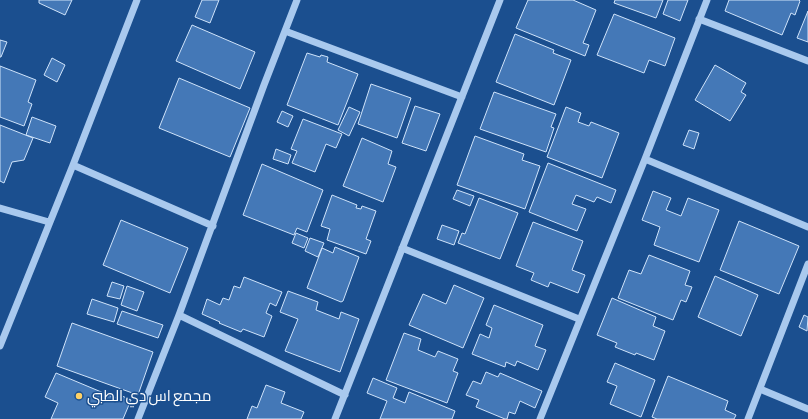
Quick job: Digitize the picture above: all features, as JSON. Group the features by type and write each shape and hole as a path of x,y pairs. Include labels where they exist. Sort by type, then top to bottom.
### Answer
{"street":[{"path":"0,346 73,165 137,0"},
{"path":"138,419 213,226 264,85 297,0"},
{"path":"335,419 500,0"},
{"path":"540,419 645,158 706,0"},
{"path":"699,19 808,61"},
{"path":"285,31 462,97"},
{"path":"645,158 808,227"},
{"path":"73,165 213,226"},
{"path":"0,208 50,222"},
{"path":"402,248 579,319"},
{"path":"748,419 808,264"},
{"path":"179,315 345,395"},
{"path":"760,389 808,409"}],"building":[{"path":"39,0 72,0 65,15 39,3"},
{"path":"202,0 219,0 210,23 195,17"},
{"path":"528,0 573,0 596,10 583,43 589,45 585,56 516,28"},
{"path":"615,0 663,0 656,18 614,3"},
{"path":"668,0 688,0 680,21 663,14"},
{"path":"729,0 800,1 795,15 791,13 782,35 725,11"},
{"path":"808,11 808,42 797,38"},
{"path":"614,14 675,38 665,66 649,60 644,73 597,55"},
{"path":"192,25 255,52 240,89 176,61"},
{"path":"515,34 554,50 553,53 571,60 554,105 496,82"},
{"path":"0,40 7,42 1,57 0,57"},
{"path":"307,53 320,57 321,55 328,57 327,62 358,74 338,125 287,105"},
{"path":"52,58 65,65 57,82 44,75"},
{"path":"715,65 746,83 741,92 746,95 730,121 695,100"},
{"path":"0,66 36,80 28,102 32,104 24,126 0,117"},
{"path":"179,78 250,108 230,157 159,128"},
{"path":"371,84 411,98 397,138 358,124"},
{"path":"494,92 556,114 551,127 554,128 546,152 480,129"},
{"path":"415,106 440,114 426,151 402,143"},
{"path":"349,107 360,112 349,136 338,130"},
{"path":"566,107 581,113 578,122 589,126 591,122 619,133 602,178 547,157"},
{"path":"282,111 293,116 288,127 277,122"},
{"path":"32,117 56,126 50,143 26,135"},
{"path":"303,119 342,134 336,148 326,144 315,172 292,163 297,151 291,149"},
{"path":"0,125 33,138 24,160 12,162 4,183 0,181"},
{"path":"689,130 699,133 694,149 683,145"},
{"path":"475,136 524,154 522,160 540,166 525,209 457,185"},
{"path":"362,138 392,151 388,164 396,167 383,202 343,186"},
{"path":"276,149 291,155 288,164 273,159"},
{"path":"548,163 616,190 611,203 597,197 594,202 576,195 572,204 586,209 577,231 529,212"},
{"path":"262,164 323,190 307,232 297,228 294,235 243,215"},
{"path":"457,190 474,196 470,206 453,199"},
{"path":"653,191 671,198 666,210 681,216 688,198 719,210 699,262 654,245 660,227 642,220"},
{"path":"332,195 357,205 356,208 361,209 362,206 376,211 366,239 371,241 366,254 327,240 330,229 321,226"},
{"path":"479,198 518,213 500,259 458,243 462,233 465,234"},
{"path":"121,220 188,248 170,293 103,265"},
{"path":"739,221 799,246 779,294 720,270"},
{"path":"533,222 583,241 572,270 585,275 578,293 550,282 548,287 531,280 534,273 516,266"},
{"path":"442,225 459,231 454,245 437,239"},
{"path":"296,233 308,238 304,248 292,243"},
{"path":"310,238 324,243 318,257 305,251"},
{"path":"335,247 359,257 343,301 341,302 307,288 322,248 333,253"},
{"path":"649,255 690,271 685,285 692,287 686,302 681,300 673,320 618,298 629,270 641,274"},
{"path":"715,276 758,295 741,336 698,317"},
{"path":"244,277 282,292 276,306 270,303 266,313 272,316 264,337 243,329 241,332 202,314 207,299 220,305 223,298 229,300 234,286 240,288"},
{"path":"112,282 124,286 120,299 107,296"},
{"path":"454,285 484,298 463,348 409,325 423,294 446,304"},
{"path":"127,286 144,292 137,311 121,305"},
{"path":"288,291 318,302 316,310 339,319 341,312 359,319 340,372 285,351 298,319 280,312"},
{"path":"612,298 656,317 653,326 665,331 654,360 636,353 635,355 615,347 617,343 597,335"},
{"path":"92,299 118,308 114,322 87,314"},
{"path":"494,305 543,325 535,346 546,350 538,370 517,361 515,366 506,362 505,367 472,354 480,334 489,338 492,328 486,325"},
{"path":"122,311 163,325 158,338 117,324"},
{"path":"804,315 808,317 807,331 799,327"},
{"path":"72,323 153,352 138,395 57,366"},
{"path":"404,333 421,339 418,350 435,357 438,351 458,359 453,371 458,373 447,403 386,380"},
{"path":"615,363 655,380 641,417 610,404 617,386 607,382"},
{"path":"486,372 498,377 500,373 542,391 535,408 520,401 515,414 509,412 507,419 505,419 476,407 479,400 466,395 473,381 481,384"},
{"name":"مجمع اس دي الطبي","path":"56,373 118,399 120,395 131,400 123,419 51,419 58,403 45,397"},
{"path":"668,376 728,401 725,410 736,415 734,419 657,419 652,417"},
{"path":"373,378 397,388 393,398 405,403 409,392 455,411 452,419 380,419 387,401 367,393"},
{"path":"266,385 285,392 281,403 304,412 301,419 247,419 252,406 257,408"}],"place":[{"name":"مجمع اس دي الطبي","path":"79,396"}]}
